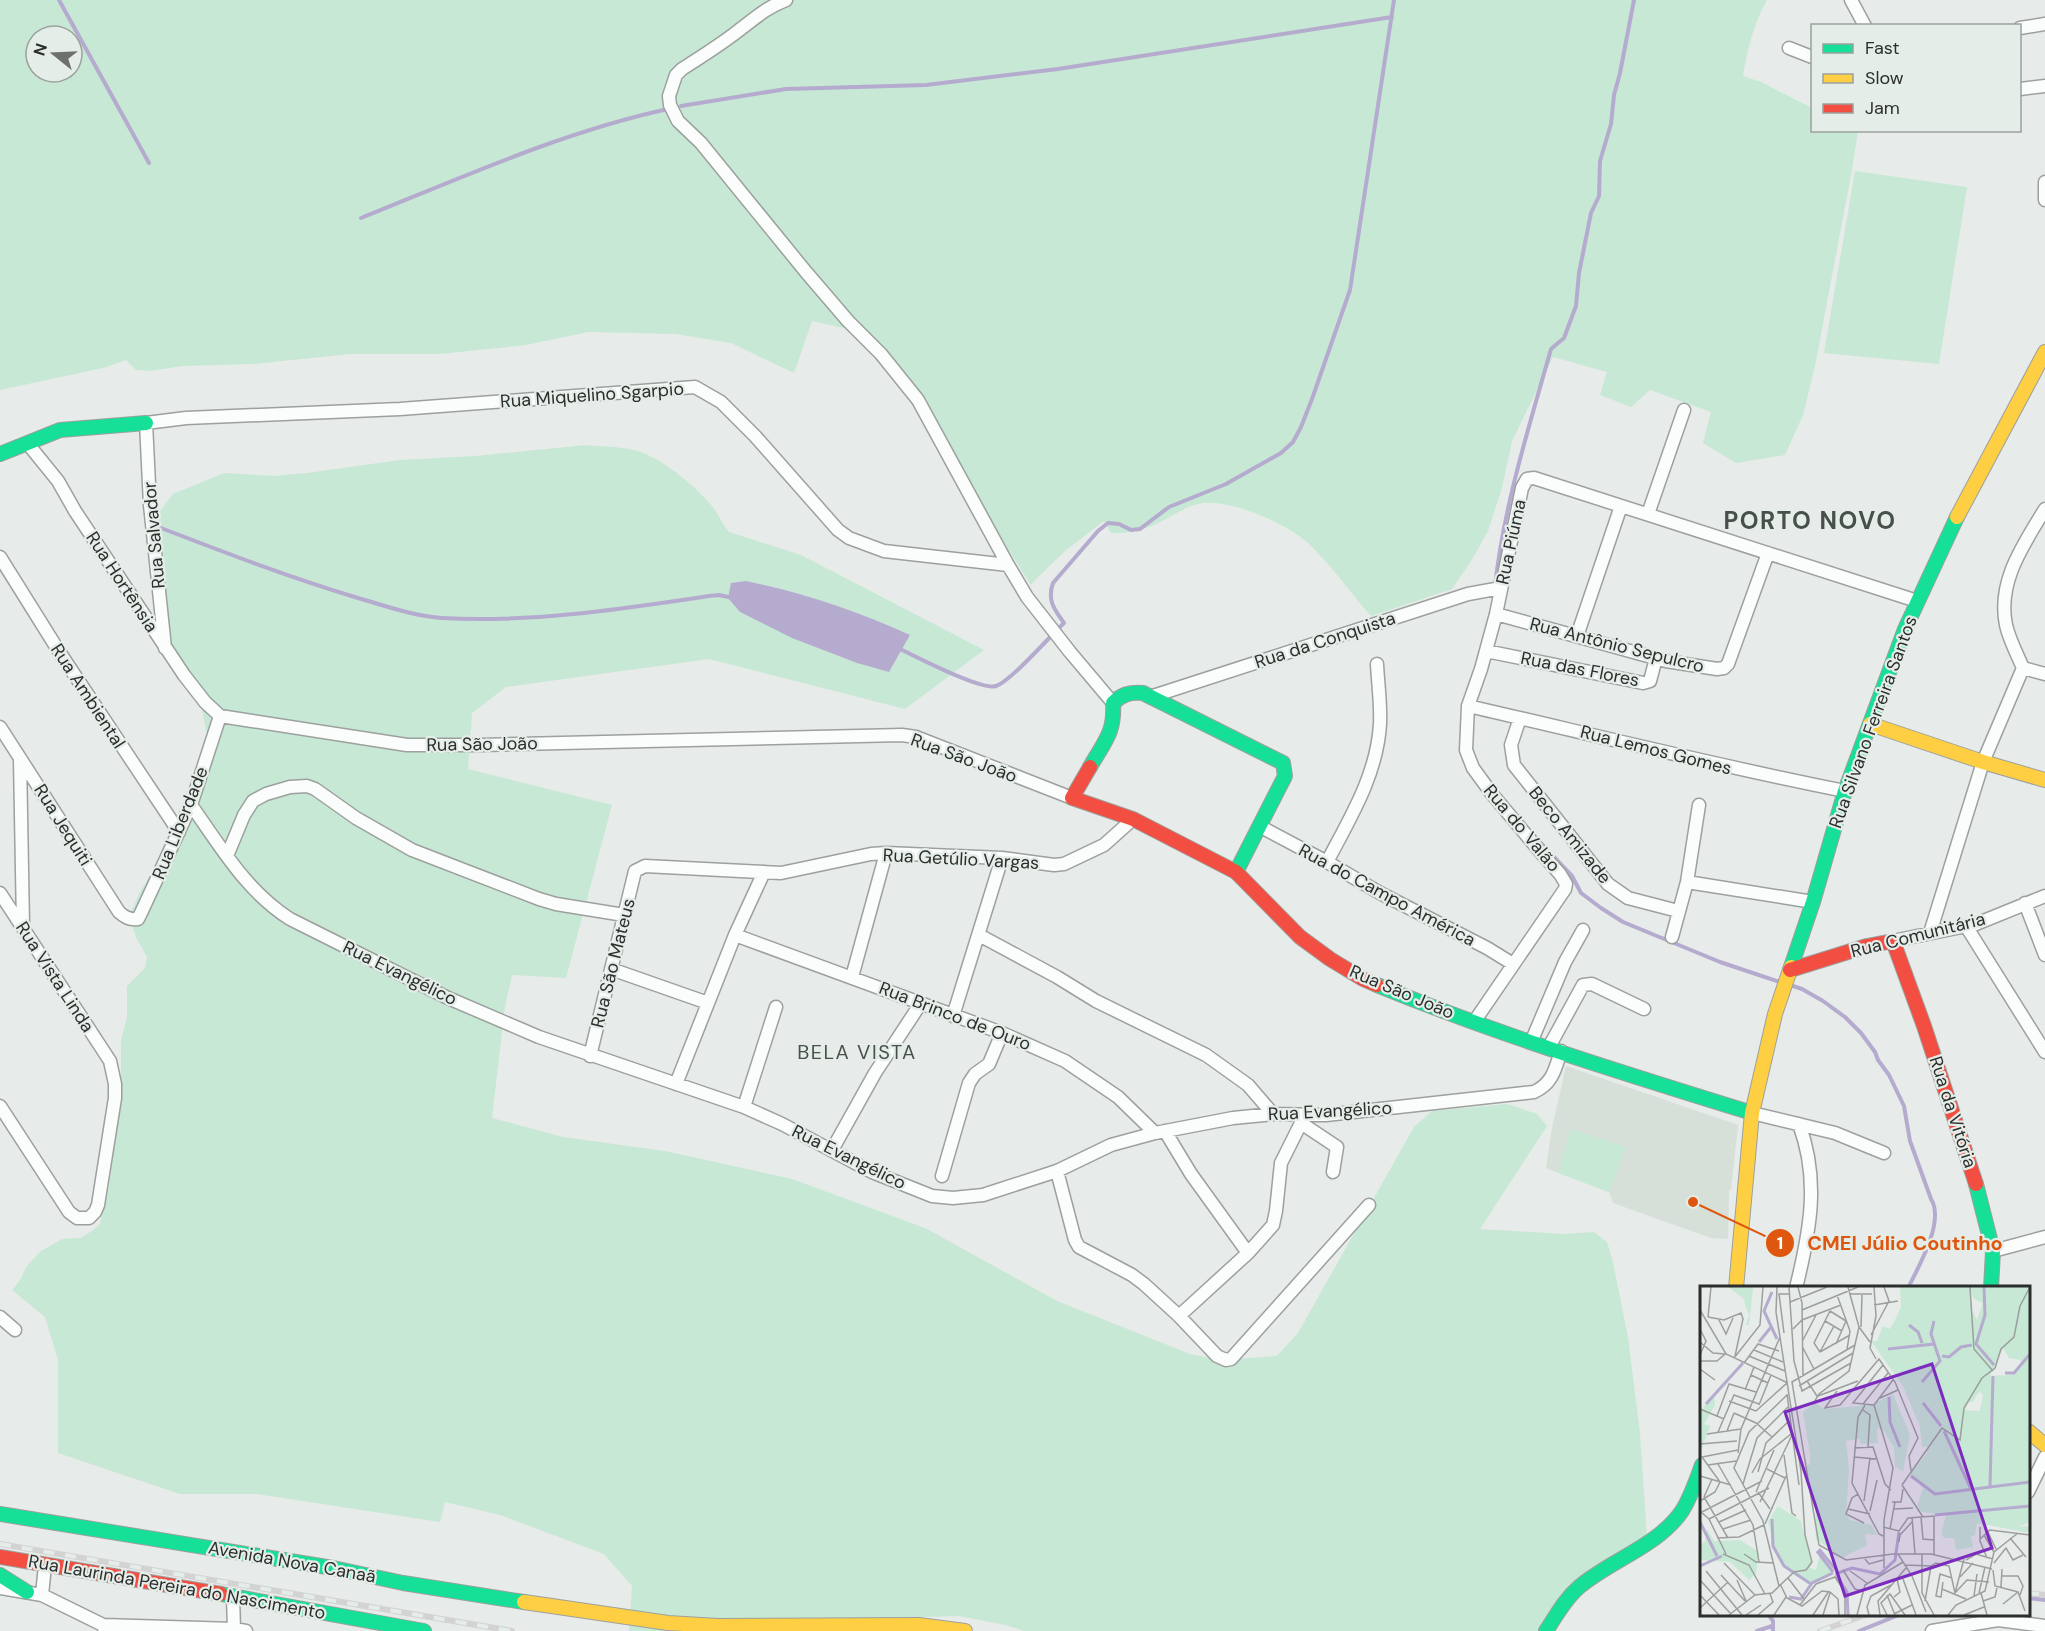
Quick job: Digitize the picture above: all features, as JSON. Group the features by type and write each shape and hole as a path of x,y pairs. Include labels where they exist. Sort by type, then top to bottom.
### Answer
{"street":[{"path":"786,0 765,10 682,69 676,75 671,88 670,105 678,121 709,152 806,272 848,321 881,354 918,400 1027,597 1113,703 1114,721 1110,731 1072,798"},
{"path":"1851,0 1864,24"},
{"path":"2021,28 2045,24"},
{"path":"1789,48 1811,57"},
{"path":"2021,89 2045,86"},
{"path":"2045,182 2045,200"},
{"name":"Rua Silvano Ferreira Santos","path":"1736,1286 1752,1113 1775,1014 1813,902 1845,791 1917,601 1946,537 2045,352"},
{"name":"Rua Miquelino Sgarpio","path":"146,423 186,418 400,409 695,387 721,402 755,436 838,530 849,538 884,551 1008,565"},
{"path":"1648,514 1684,410"},
{"path":"0,454 60,430 146,423"},
{"name":"Rua Salvador","path":"146,423 150,505 165,648"},
{"name":"Rua Hortênsia","path":"28,444 58,481 75,512 165,648 205,702 220,716"},
{"name":"Rua Piúma","path":"1496,614 1522,488 1527,479 1534,478 1621,506"},
{"path":"1577,636 1621,506 1917,601"},
{"path":"1930,933 1983,762 2023,668 2006,627 2004,614 2006,590 2016,556 2045,509"},
{"name":"Rua Antônio Sepulcro","path":"1496,614 1656,658 1717,669 1724,668 1728,664 1768,553"},
{"name":"Rua Ambiental","path":"0,557 60,653 179,832"},
{"name":"Rua da Conquista","path":"1150,697 1468,594 1501,588"},
{"name":"Rua do Valão","path":"1474,1022 1566,884 1492,794 1473,768 1466,750 1468,706 1496,614"},
{"name":"Rua das Flores","path":"1486,651 1643,684 1650,681 1656,658"},
{"path":"1327,862 1367,786 1380,724 1377,664"},
{"path":"2023,668 2045,674"},
{"path":"1113,703 1126,693 1135,692 1150,697 1283,763 1285,776 1261,827 1236,872"},
{"name":"Rua Lemos Gomes","path":"1468,706 1740,771 1845,791"},
{"name":"Rua Liberdade","path":"129,919 138,919 179,832 220,716"},
{"name":"Rua São João","path":"220,716 407,745 902,735 916,737 1072,798 1133,819 1236,872 1300,937 1363,979 1474,1022 1752,1113"},
{"name":"Beco Amizade","path":"1520,718 1511,745 1510,753 1514,765 1608,884 1628,898 1678,911"},
{"path":"1870,724 2045,780"},
{"name":"Rua Jequiti","path":"0,727 119,912 129,919"},
{"path":"20,757 23,926"},
{"path":"227,856 244,815 253,801 266,794 306,786 315,789 356,818 412,850 539,899 624,915"},
{"name":"Rua Evangélico","path":"190,805 240,875 255,891 290,919 448,998 590,1056 744,1107 782,1124 872,1172 932,1196 983,1195 1057,1171 1111,1145 1160,1132 1233,1118 1273,1114 1303,1119 1534,1092 1544,1088 1550,1081 1555,1049 1583,985 1592,984 1644,1009"},
{"path":"1672,937 1687,882 1699,805"},
{"name":"Rua Getúlio Vargas","path":"635,871 645,866 764,872 795,871 871,854 886,853 1002,858 1054,865 1065,864 1104,845 1133,819"},
{"name":"Rua do Campo América","path":"1261,827 1513,964"},
{"path":"852,977 886,853"},
{"path":"953,1016 1002,858"},
{"name":"Rua São Mateus","path":"590,1056 635,871"},
{"path":"676,1083 735,935 764,872"},
{"path":"1687,882 1813,902"},
{"name":"Rua Vista Linda","path":"0,893 110,1061 115,1084 115,1098 98,1205 89,1218 77,1218 69,1212 0,1106"},
{"name":"Rua Comunitária","path":"1790,970 1867,946 1976,924 2045,896"},
{"path":"2025,903 2045,955"},
{"path":"1966,926 2045,1052"},
{"path":"1532,1040 1565,962 1583,930"},
{"name":"Rua Brinco de Ouro","path":"735,935 1002,1033 1065,1061 1098,1082 1160,1132 1248,1253"},
{"path":"979,935 1096,1001 1206,1055 1248,1085 1273,1114"},
{"name":"Rua da Vitória","path":"1893,941 1959,1130 1983,1207 1993,1251 1991,1286"},
{"path":"611,969 708,1003"},
{"path":"832,1150 875,1073 921,1003"},
{"path":"744,1107 776,1007"},
{"path":"942,1176 969,1083 975,1074 989,1064 1002,1033"},
{"path":"1752,1113 1835,1133 1884,1153"},
{"path":"1179,1316 1248,1253 1273,1225 1281,1163 1303,1119 1336,1147 1333,1172"},
{"path":"1796,1286 1811,1215 1808,1147 1798,1124"},
{"path":"1057,1171 1075,1240 1079,1247 1132,1275 1179,1316 1222,1359 1231,1359 1370,1205"},
{"path":"1993,1251 2045,1237"},
{"path":"0,1317 15,1330"},
{"path":"2030,1433 2045,1445"},
{"path":"2030,1488 2045,1457"},
{"path":"1546,1631 1563,1604 1577,1588 1600,1571 1637,1550 1677,1518 1688,1502 1700,1469"},
{"name":"Avenida Nova Canaã","path":"0,1514 333,1568 414,1585 668,1623 718,1626 919,1626 965,1631"},
{"name":"Rua Laurinda Pereira do Nascimento","path":"0,1557 424,1631"},
{"path":"42,1595 45,1565"},
{"path":"0,1575 27,1593"},
{"path":"0,1588 42,1595 104,1628 238,1630 233,1597"},
{"path":"1938,1630 1998,1620 2045,1626"}],"shaded area":[{"path":"746,581 830,603 910,635 889,672 857,663 792,638 740,612 728,598 731,583"},
{"path":"1566,1066 1738,1125 1731,1190 1729,1190 1728,1239 1711,1238 1613,1203 1609,1192 1546,1168 1552,1128"}],"green space":[{"path":"0,0 1767,0 1752,37 1743,76 1761,82 1811,107 1811,132 1858,132 1815,366 1803,415 1785,455 1736,463 1703,443 1711,412 1650,390 1631,407 1600,395 1607,372 1553,357 1512,441 1502,488 1488,531 1452,589 1371,616 1325,560 1298,535 1256,513 1224,504 1198,504 1151,526 1128,532 1111,533 1104,521 1065,551 1031,585 875,341 857,331 812,321 794,373 731,343 676,334 588,332 526,345 439,354 350,354 254,364 183,366 149,371 136,370 126,360 103,368 0,390"},
{"path":"1855,171 1967,187 1939,364 1824,353"},
{"path":"586,445 641,452 679,474 696,489 714,508 729,532 801,555 984,650 905,709 709,659 506,687 472,713 468,769 612,805 566,978 512,975 505,1006 492,1118 563,1137 665,1151 792,1179 925,1228 1057,1301 1190,1354 1222,1360 1277,1356 1298,1333 1414,1127 1432,1111 1507,1104 1537,1114 1547,1126 1480,1229 1564,1234 1594,1232 1607,1242 1628,1337 1640,1433 1647,1537 1540,1631 1024,1631 959,1616 701,1620 663,1631 629,1631 632,1586 604,1554 500,1515 445,1502 440,1522 257,1494 180,1494 58,1453 58,1360 45,1317 12,1290 21,1279 26,1267 41,1251 62,1239 80,1238 100,1224 109,1187 121,1090 121,1041 127,1017 127,986 145,968 147,957 136,937 131,912 152,873 206,750 207,734 201,705 169,643 151,523 173,494 224,473 273,476 400,460 475,456","holes":["746,581 830,603 910,635 889,672 850,660 794,638 740,612"]},
{"path":"1571,1129 1626,1147 1609,1192 1558,1173"}],"waterway":[{"path":"59,0 149,163"},
{"path":"898,648 963,678 988,686 996,686 1020,667 1064,623 1051,599 1053,583 1098,531 1108,523 1119,524 1131,530 1140,529 1169,507 1226,484 1281,453 1293,442 1312,399 1350,290 1394,0"},
{"path":"1495,586 1511,496 1551,349 1564,338 1576,306 1579,273 1591,213 1599,196 1600,161 1611,124 1614,95 1634,0"},
{"path":"681,106 786,89 926,85 1058,69 1392,17"},
{"path":"361,218 551,143 589,130 668,109"},
{"path":"161,528 308,582 431,617 476,619 543,617 719,595 733,598"},
{"path":"1533,835 1572,876 1581,893 1623,922 1720,962 1780,982"},
{"path":"1790,985 1823,1001 1845,1017 1861,1033 1889,1075 1904,1106 1910,1141 1934,1208 1935,1219 1929,1244 1909,1286"},
{"path":"2030,1598 2045,1600"},
{"path":"1769,1616 1773,1621 1773,1631"},
{"path":"1859,1631 1896,1616"},
{"path":"1757,1631 1772,1626"}],"railway":[{"path":"0,1544 512,1631"},
{"path":"2030,1593 2045,1595"},
{"path":"1820,1631 1862,1616"}],"traffic: fast":[{"path":"0,454 60,430 146,423"},
{"path":"1791,967 1813,902 1845,791 1905,629 1957,517"},
{"path":"1090,767 1110,730 1113,703 1130,693 1143,693 1283,763 1285,776 1236,872"},
{"path":"1377,985 1516,1037 1752,1113"},
{"path":"1976,1184 1993,1251 1991,1286"},
{"path":"1546,1631 1565,1602 1579,1587 1647,1543 1672,1523 1688,1500 1700,1470"},
{"path":"0,1514 333,1568 403,1583 524,1602"},
{"path":"0,1575 27,1592"},
{"path":"221,1594 424,1631"}],"traffic: slow":[{"path":"1957,517 2045,352"},
{"path":"1870,724 2045,780"},
{"path":"1736,1286 1752,1113 1775,1014 1791,967"},
{"path":"2030,1433 2045,1445"},
{"path":"524,1602 668,1623 718,1626 919,1625 965,1631"}],"traffic: jam":[{"path":"1090,767 1072,798 1133,819 1236,872 1300,937 1330,959 1377,985"},
{"path":"1790,970 1867,946 1893,941 1924,1026 1976,1184"},
{"path":"0,1557 221,1594"}],"place":[{"name":"CMEI Júlio Coutinho","path":"1693,1202"}],"district":[{"name":"PORTO NOVO","path":"1810,520"},
{"name":"BELA VISTA","path":"857,1052"}]}
